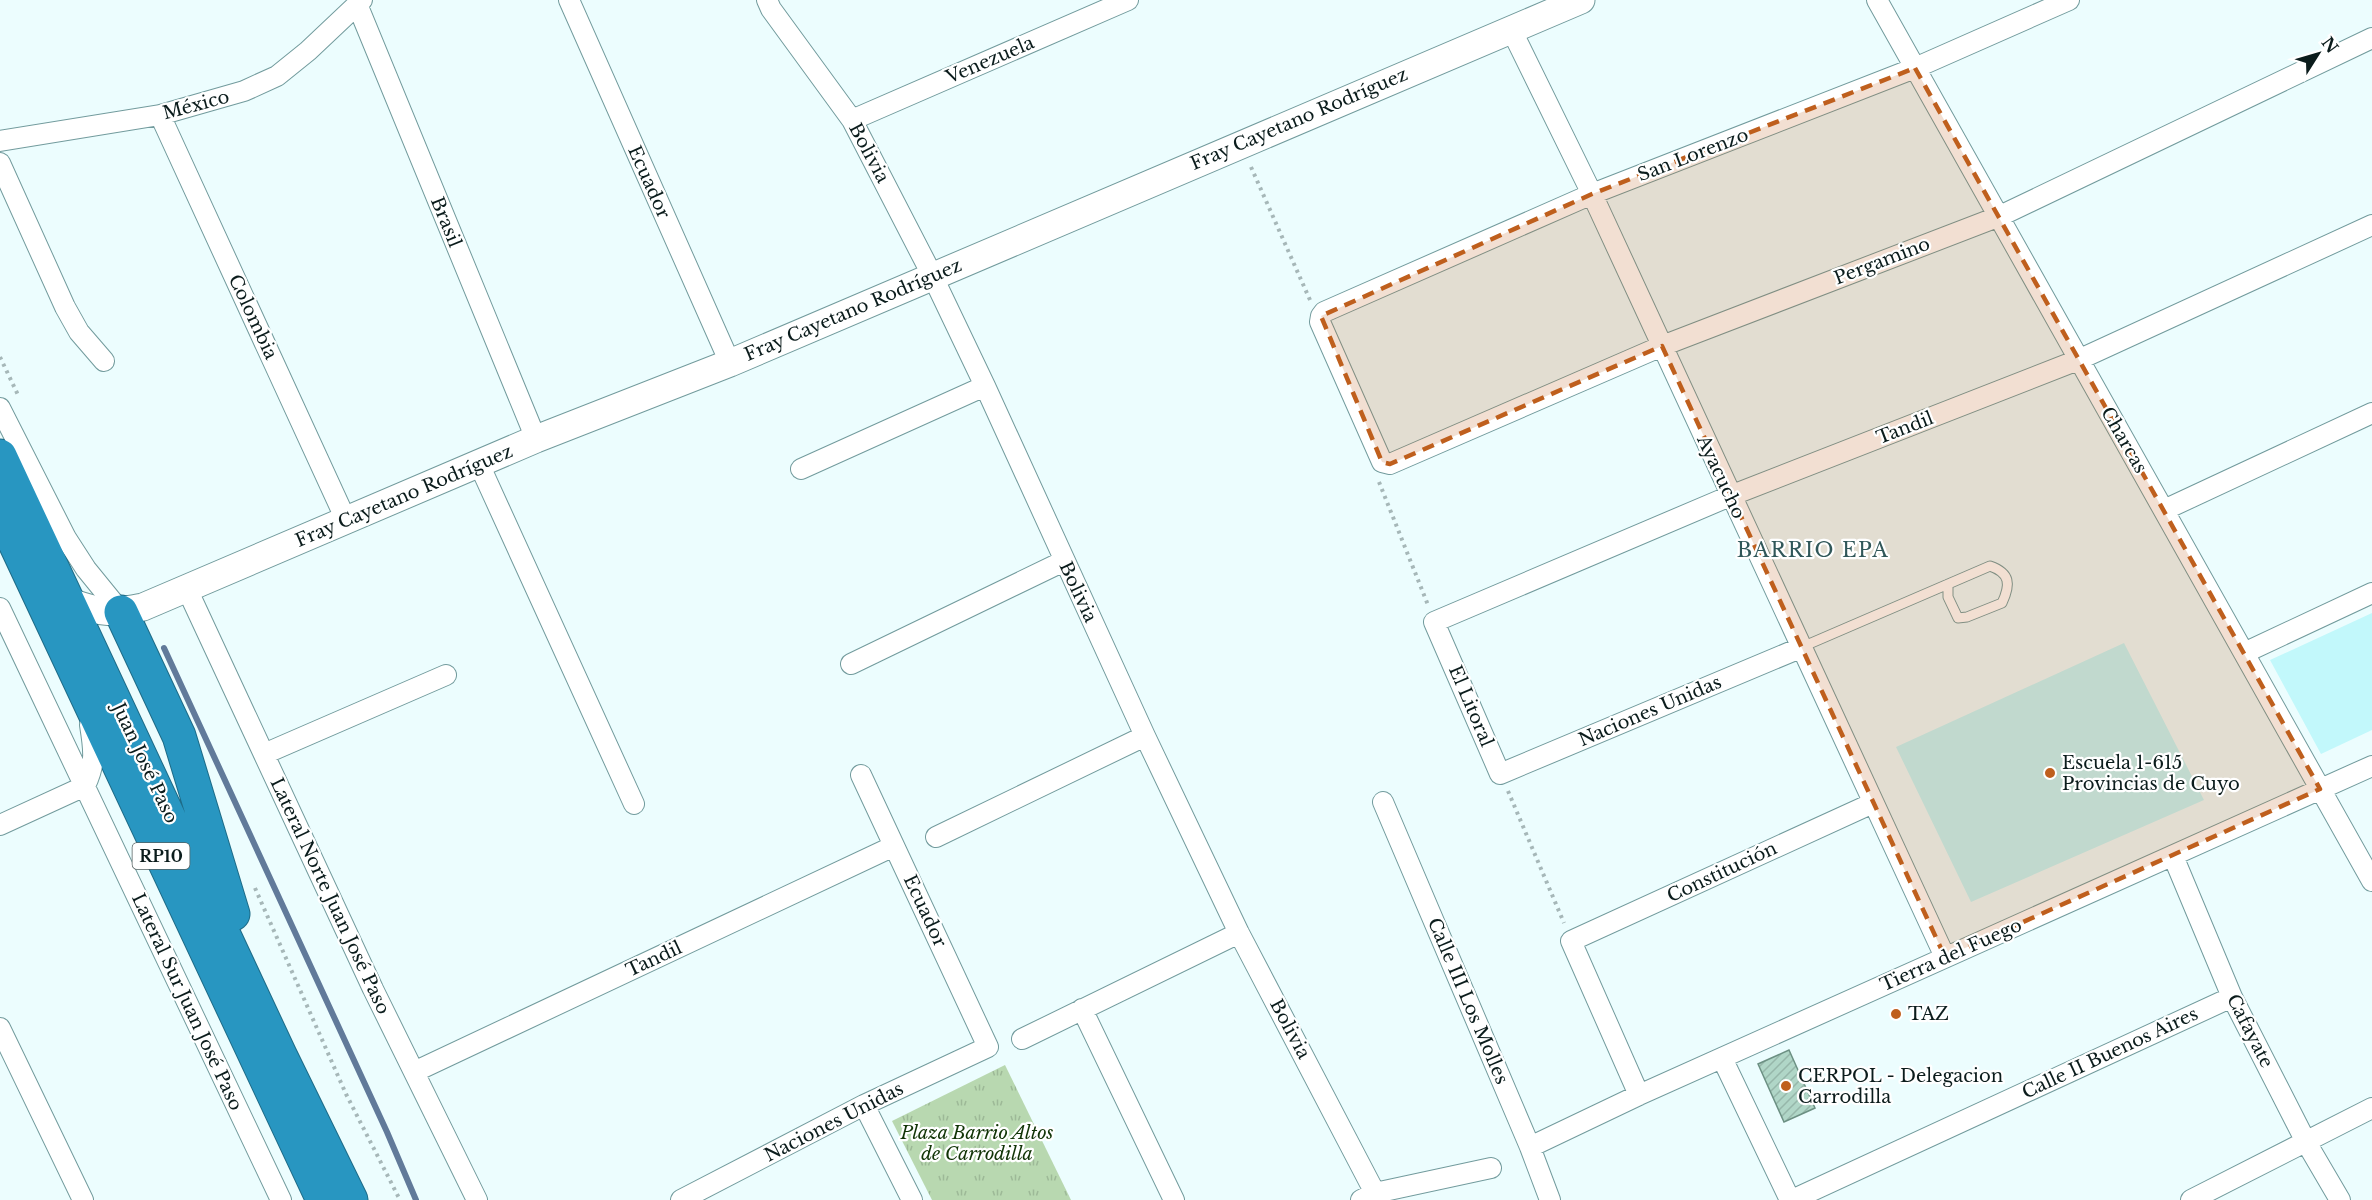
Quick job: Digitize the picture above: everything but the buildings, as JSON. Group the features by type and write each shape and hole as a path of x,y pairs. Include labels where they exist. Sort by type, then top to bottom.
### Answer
{"highway":[{"name":"Juan José Paso","path":"0,456 280,1055 351,1200"},
{"name":"Juan José Paso","path":"0,511 323,1200"},
{"path":"121,612 180,736 231,907 280,1055"}],"street":[{"name":"Ecuador","path":"569,0 730,363"},
{"name":"Bolivia","path":"767,0 771,9 852,120 932,275 986,386 1145,736 1368,1196"},
{"name":"Venezuela","path":"852,120 1128,0"},
{"name":"Fray Cayetano Rodríguez","path":"70,602 101,613 121,612 143,607 536,440 730,363 1581,0"},
{"name":"Charcas","path":"1877,0 2372,881"},
{"name":"San Lorenzo","path":"1321,319 1335,307 1592,194 1915,68 2069,0"},
{"name":"México","path":"0,141 160,115 244,92 277,76 309,51 359,2"},
{"name":"Brasil","path":"359,2 536,440"},
{"name":"Ayacucho","path":"1511,29 1592,194 1800,648 1946,957"},
{"name":"Pergamino","path":"1384,464 1390,464 1662,346 2000,216 2372,38"},
{"name":"Colombia","path":"160,115 346,520"},
{"path":"0,163 65,307 79,332 104,361"},
{"name":"Tandil","path":"1434,622 1730,496 2078,360 2372,225"},
{"path":"1321,319 1384,464"},
{"path":"801,470 986,386"},
{"path":"0,408 66,538 86,569 121,612"},
{"path":"2164,510 2372,413"},
{"path":"479,464 634,804"},
{"path":"851,664 1064,561"},
{"name":"Lateral Norte Juan José Paso","path":"187,589 414,1072 477,1200"},
{"path":"2244,653 2372,593"},
{"name":"Lateral Sur Juan José Paso","path":"0,608 281,1200"},
{"name":"El Litoral","path":"1434,622 1500,774"},
{"path":"0,825 84,786 91,773 95,753 90,725 62,645"},
{"name":"Naciones Unidas","path":"1500,774 1800,648"},
{"path":"264,754 446,675"},
{"path":"936,837 1145,736"},
{"name":"Tierra del Fuego","path":"1530,1147 1639,1095 2372,766"},
{"name":"Ecuador","path":"861,775 988,1047"},
{"name":"Calle III Los Molles","path":"1383,802 1530,1147 1550,1200"},
{"name":"Constitución","path":"1572,941 1873,803"},
{"name":"Tandil","path":"414,1072 894,846"},
{"name":"Cafayate","path":"2173,856 2232,997 2306,1142 2340,1200"},
{"path":"1022,1039 1239,933"},
{"path":"1572,941 1639,1095"},
{"name":"Calle II Buenos Aires","path":"1791,1200 2232,997"},
{"path":"1082,1009 1174,1200"},
{"path":"0,1028 82,1200"},
{"name":"Naciones Unidas","path":"681,1200 864,1105 988,1047"},
{"path":"1722,1058 1791,1200"},
{"path":"864,1105 912,1200"},
{"path":"2191,1200 2372,1108"},
{"path":"1368,1196 1491,1168"}],"lane":[{"path":"1800,648 1948,584 1990,566 2001,570 2008,579 2007,593 2002,603 1967,617 1958,618 1948,597 1948,584"}],"path":[{"path":"1240,144 1321,319"},
{"path":"0,357 19,399"},
{"path":"1384,464 1378,483 1434,622"},
{"path":"1500,774 1572,941"},
{"path":"252,881 346,1094 400,1200"}],"highlighted area":[{"path":"1915,68 2320,789 1945,957 1662,346 1390,464 1382,462 1321,316 1592,194"}],"shaded area":[{"path":"2372,613 2372,730 2321,754 2270,660"},
{"name":"Escuela 1-615 Provincias de Cuyo","path":"2124,643 2204,800 1971,902 1896,747"}],"green space":[{"name":"Plaza Barrio Altos de Carrodilla","path":"1005,1065 1071,1200 932,1200 892,1121"}],"waterway":[{"path":"164,648 387,1132 416,1200"}],"place":[{"name":"Escuela 1-615 Provincias de Cuyo","path":"2050,773"},
{"name":"TAZ","path":"1896,1014"},
{"name":"CERPOL - Delegacion Carrodilla","path":"1786,1086"}],"district":[{"name":"BARRIO EPA","path":"1813,550"}]}
